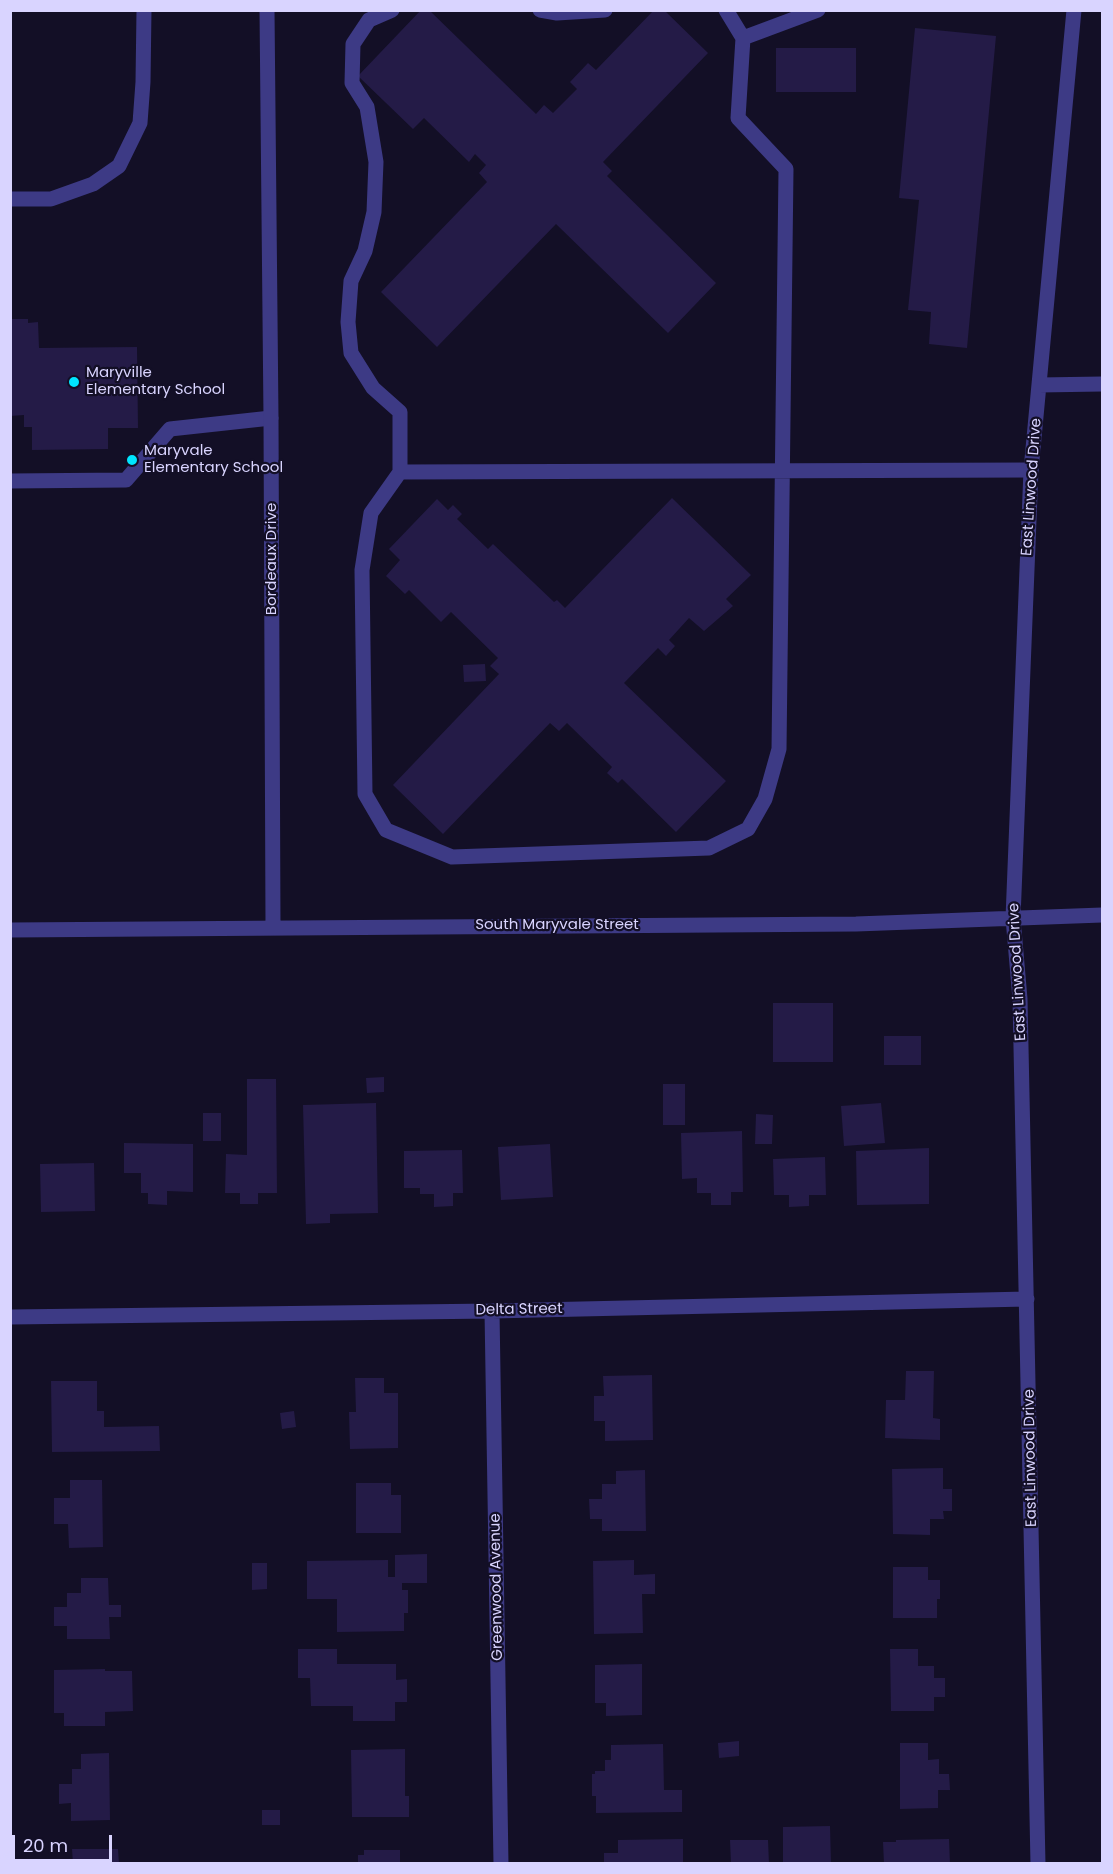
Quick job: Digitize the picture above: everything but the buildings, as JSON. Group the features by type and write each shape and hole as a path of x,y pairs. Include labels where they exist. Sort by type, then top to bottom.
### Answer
{"street":[{"path":"10,200 51,199 93,184 119,166 140,123 144,10"},
{"name":"Bordeaux Drive","path":"267,10 272,418 273,927"},
{"path":"392,10 369,20 353,44 352,83 367,107 376,162 374,212 365,251 351,281 348,322 351,352 373,388 400,411 400,472 371,513 362,570 365,794 386,830 452,857 709,848 748,829 765,799 779,749 786,169 738,118 743,38 726,10"},
{"path":"540,10 557,13 605,10"},
{"path":"743,38 818,10"},
{"name":"East Linwood Drive","path":"1038,1863 1020,999 1013,918 1031,470 1074,10"},
{"path":"1039,385 1102,384"},
{"path":"10,481 126,480 170,429 272,418"},
{"path":"400,472 1031,470"},
{"name":"South Maryvale Street","path":"10,930 844,924 1102,915"},
{"name":"Delta Street","path":"10,1317 492,1311 1027,1299"},
{"name":"Greenwood Avenue","path":"492,1311 501,1863"}],"place":[{"name":"Maryville Elementary School","path":"74,382"},
{"name":"Maryvale Elementary School","path":"132,460"}]}
